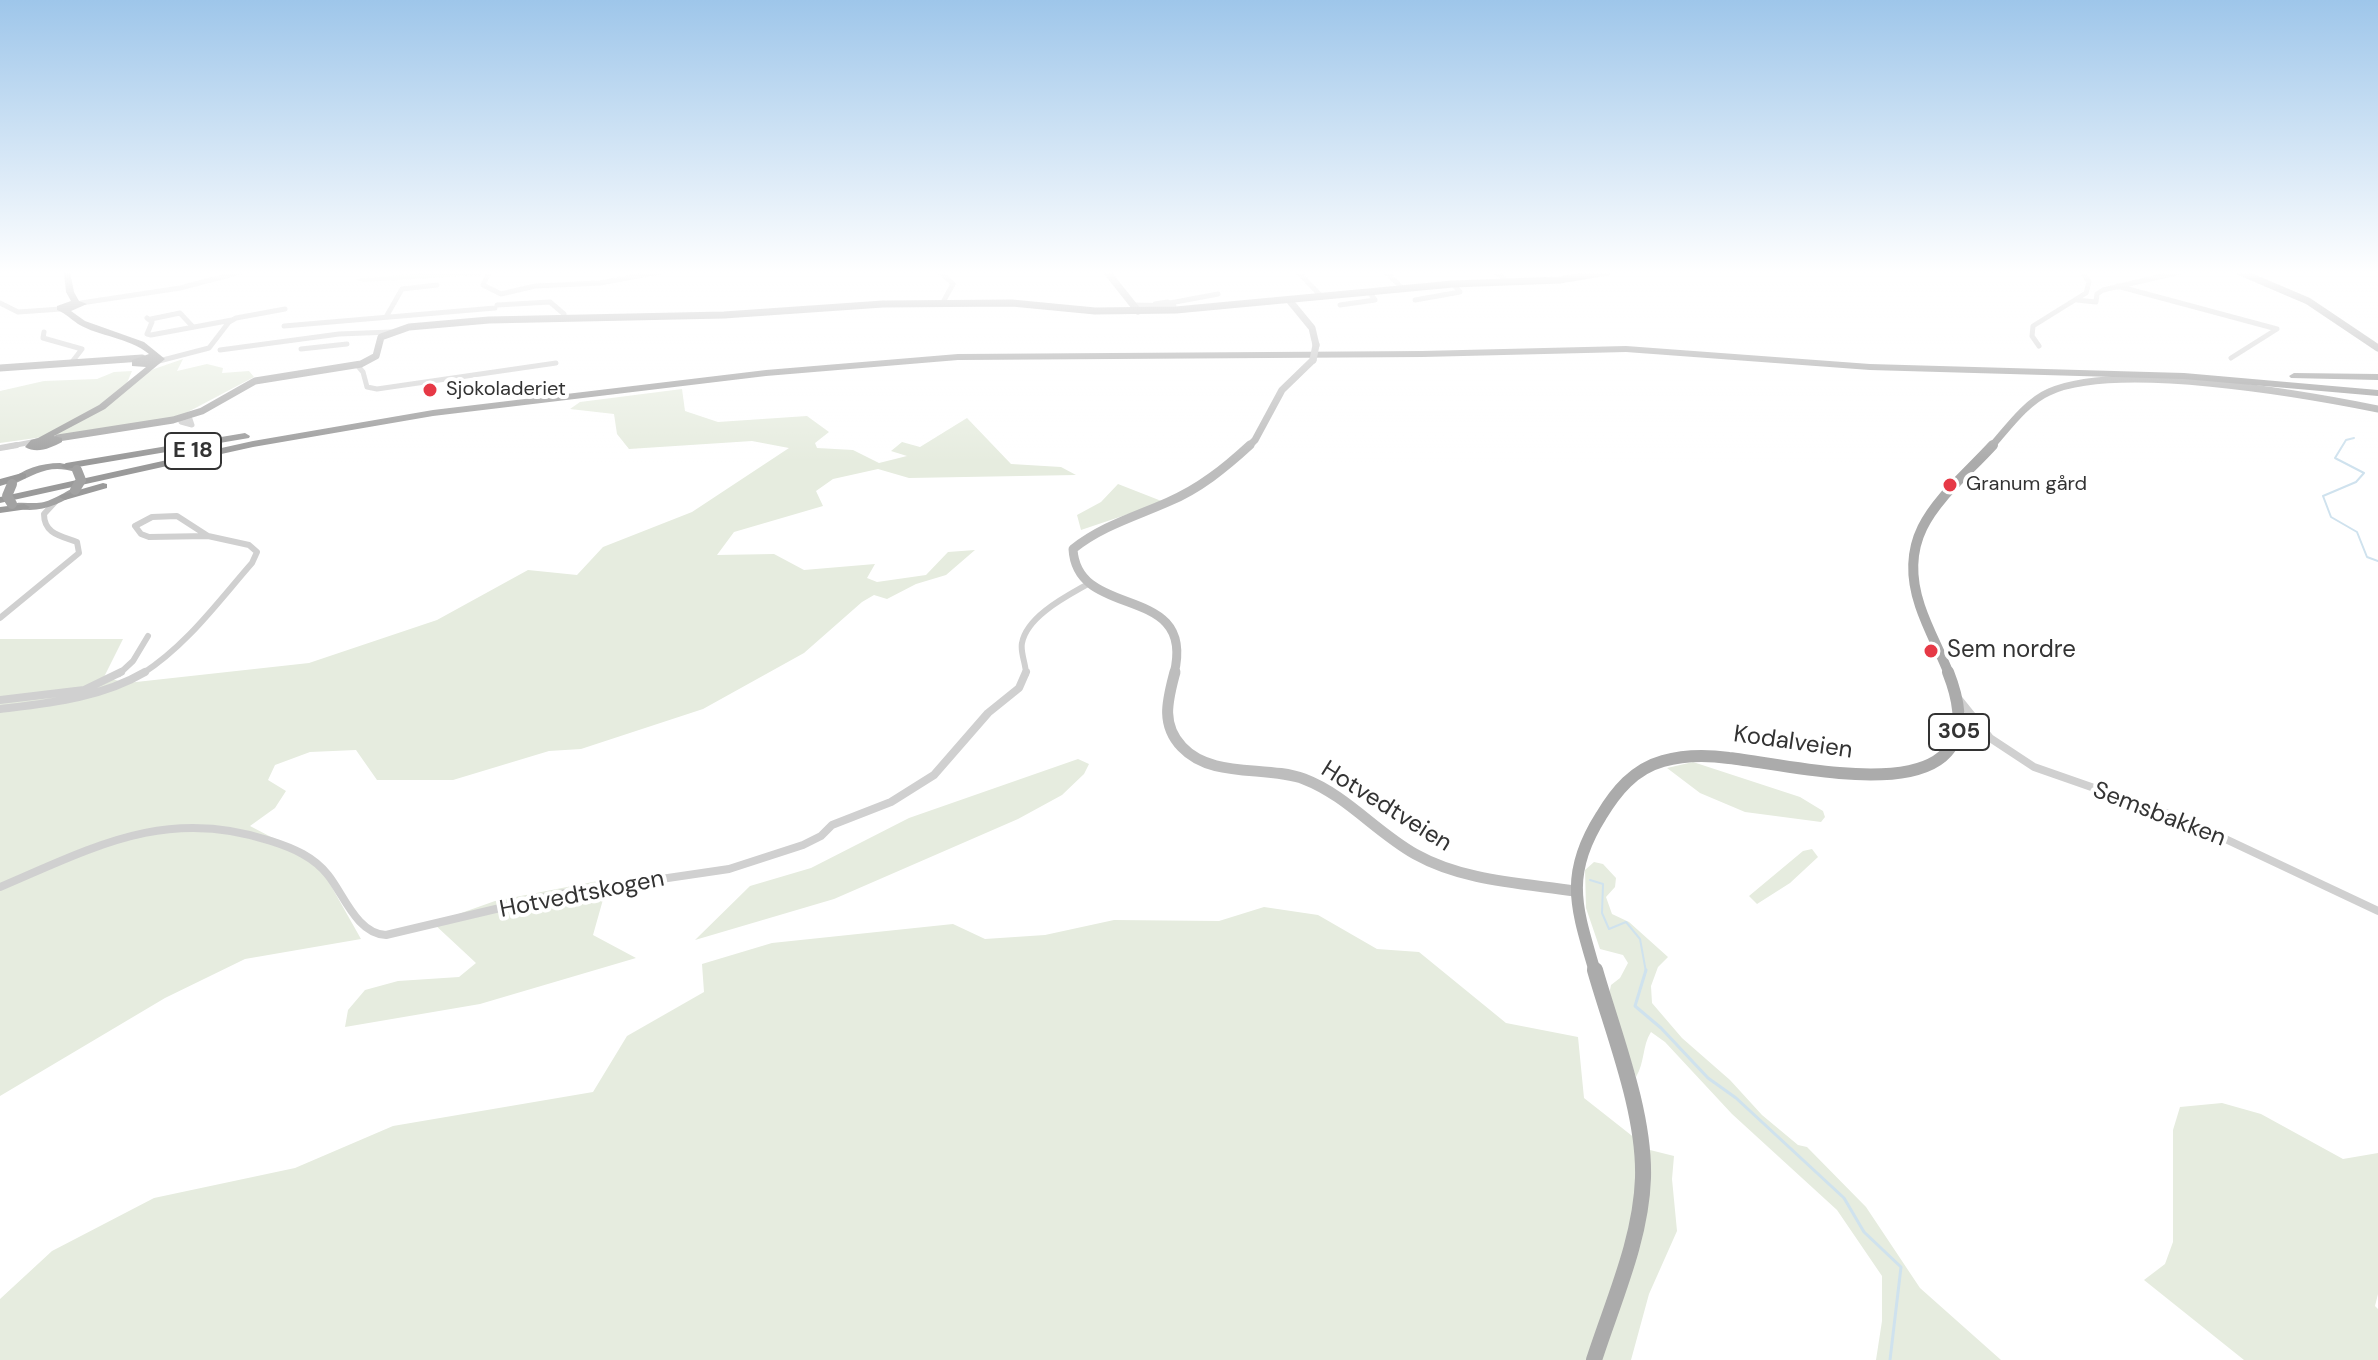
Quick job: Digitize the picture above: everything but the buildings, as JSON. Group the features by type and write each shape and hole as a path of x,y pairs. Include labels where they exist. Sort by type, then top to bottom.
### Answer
{"highway":[{"path":"115,335 145,347 157,359"},
{"name":"E 18","path":"0,497 240,441 387,414 777,367 1013,351 1393,351 1615,344 1885,363 2163,371 2378,393"},
{"path":"140,361 147,351 145,347"},
{"name":"E 18","path":"0,497 323,431 484,406 874,362 1012,355 1381,355 1608,348 1870,367 2202,377 2378,393"},
{"path":"140,361 157,359"},
{"path":"36,444 102,407 157,359"},
{"path":"135,381 143,372 140,361"},
{"path":"2163,371 2378,377"},
{"path":"16,479 68,467 387,414"},
{"path":"66,496 81,480 68,467 50,458 59,430 78,418"},
{"name":"E 18","path":"23,506 323,431"},
{"path":"36,444 56,441"},
{"path":"23,506 7,496 16,479 39,461 36,444"},
{"path":"0,510 23,506"}],"main road":[{"path":"56,441 184,419 218,407 249,385 272,377 357,365 376,356 378,340 385,335"},
{"path":"1088,584 1072,562 1071,555 1077,543 1101,528 1171,501 1222,471 1255,440 1282,390 1313,360 1316,345 1314,335"},
{"path":"0,368 140,361"},
{"name":"Kodalveien","path":"1594,1360 1637,1227 1643,1166 1635,1112 1577,915 1575,891 1580,859 1599,818 1623,784 1650,765 1674,758 1705,756 1837,776 1875,777 1907,772 1936,761 1955,743 1961,720 1957,697 1919,605 1912,562 1920,527 1947,491 2044,394 2076,383 2131,381 2271,391 2378,409"},
{"name":"Hotvedtveien","path":"1088,584 1104,595 1156,614 1172,628 1179,648 1167,721 1173,736 1193,754 1222,766 1308,781 1415,854 1446,868 1575,891"}],"street":[{"path":"43,335 43,338 82,349 72,362"},
{"path":"157,359 213,346 221,335"},
{"path":"220,350 330,335"},
{"path":"2033,335 2039,346"},
{"path":"2231,358 2267,335"},
{"path":"306,338 301,349 347,344"},
{"path":"357,365 363,372 367,387 377,389 556,363"},
{"path":"0,448 36,444"},
{"path":"44,514 66,496"},
{"path":"23,506 44,514"},
{"path":"0,618 64,569 79,553 77,542 49,531 44,525 44,514"},
{"path":"0,709 87,695 132,679 158,664 179,646 257,557 254,548 223,539 208,536 149,537 141,534 135,526 144,519 171,515 185,520 208,536"},
{"name":"Hotvedtskogen","path":"0,887 71,858 168,827 234,831 260,836 315,861 344,893 369,932 380,935 559,894 742,866 803,845 821,836 832,825 891,802 940,771 952,753 1025,679 1021,644 1028,632 1055,605 1088,584"},
{"path":"0,700 77,690 111,679 131,664 148,636"},
{"name":"Semsbakken","path":"1957,697 1990,738 2034,767 2183,819 2378,911"}],"shaded area":[{"path":"183,359 177,371 207,364 223,368 222,373 249,371 254,377 184,414 158,421 0,443 0,391 44,381 97,379 114,372 132,371 127,383"},
{"path":"682,389 685,411 718,422 807,416 829,432 815,443 817,448 853,450 879,463 907,456 891,451 902,442 920,447 967,418 1011,464 1061,467 1076,475 909,478 878,469 833,479 816,491 823,506 734,532 717,555 774,554 804,570 875,564 867,578 877,582 926,575 948,552 975,550 946,575 916,584 887,599 874,595 862,602 804,653 703,709 581,749 549,751 453,780 377,780 356,750 310,752 275,765 268,780 286,791 275,808 250,826 317,861 361,939 245,959 165,998 0,1096 0,639 123,639 104,677 127,683 309,663 437,620 528,570 577,575 603,547 692,512 789,448 752,441 629,449 617,434 614,414 570,409 580,402"},
{"path":"1118,484 1164,502 1081,530 1077,515 1101,502"},
{"path":"1078,759 1089,764 1084,774 1062,795 1018,819 834,899 695,940 750,886 811,868 909,818"},
{"path":"1693,762 1800,797 1823,811 1825,817 1821,822 1745,812 1700,793 1667,768"},
{"path":"1812,849 1818,857 1790,883 1757,904 1749,896 1803,851"},
{"path":"1594,862 1603,864 1616,878 1615,887 1606,897 1612,914 1629,922 1668,957 1658,967 1651,986 1652,1003 1682,1038 1730,1080 1762,1115 1798,1145 1807,1147 1866,1207 1920,1288 2001,1360 1876,1360 1882,1321 1882,1276 1837,1210 1732,1114 1665,1042 1651,1032 1636,1077 1609,995 1611,985 1620,978 1628,963 1623,955 1600,949 1586,908 1585,870"},
{"path":"598,881 604,896 593,935 636,958 480,1004 345,1027 348,1010 365,990 398,981 459,977 476,963 433,923 495,901"},
{"path":"1264,907 1318,915 1377,949 1419,952 1506,1023 1578,1037 1584,1098 1650,1150 1674,1156 1672,1179 1677,1231 1649,1294 1631,1360 0,1360 0,1299 52,1251 154,1198 295,1168 393,1126 593,1092 627,1036 704,992 702,964 772,943 953,924 985,939 1045,935 1114,920 1219,921"},
{"path":"2222,1103 2261,1114 2343,1159 2378,1153 2378,1294 2375,1306 2378,1309 2378,1360 2244,1360 2144,1280 2165,1264 2173,1242 2173,1130 2180,1107"}],"waterway":[{"path":"2354,438 2346,440 2335,458 2364,473 2356,482 2323,496 2331,517 2357,532 2367,557 2378,561"},
{"path":"1590,880 1603,884 1602,913 1609,929 1626,922 1640,939 1646,971"},
{"path":"1646,971 1635,1006 1661,1028 1708,1078 1736,1098 1844,1198 1864,1232 1901,1267 1890,1360"}],"place":[{"name":"Sjokoladeriet","path":"430,390"},
{"name":"Granum gård","path":"1950,485"},
{"name":"Sem nordre","path":"1931,651"}]}
